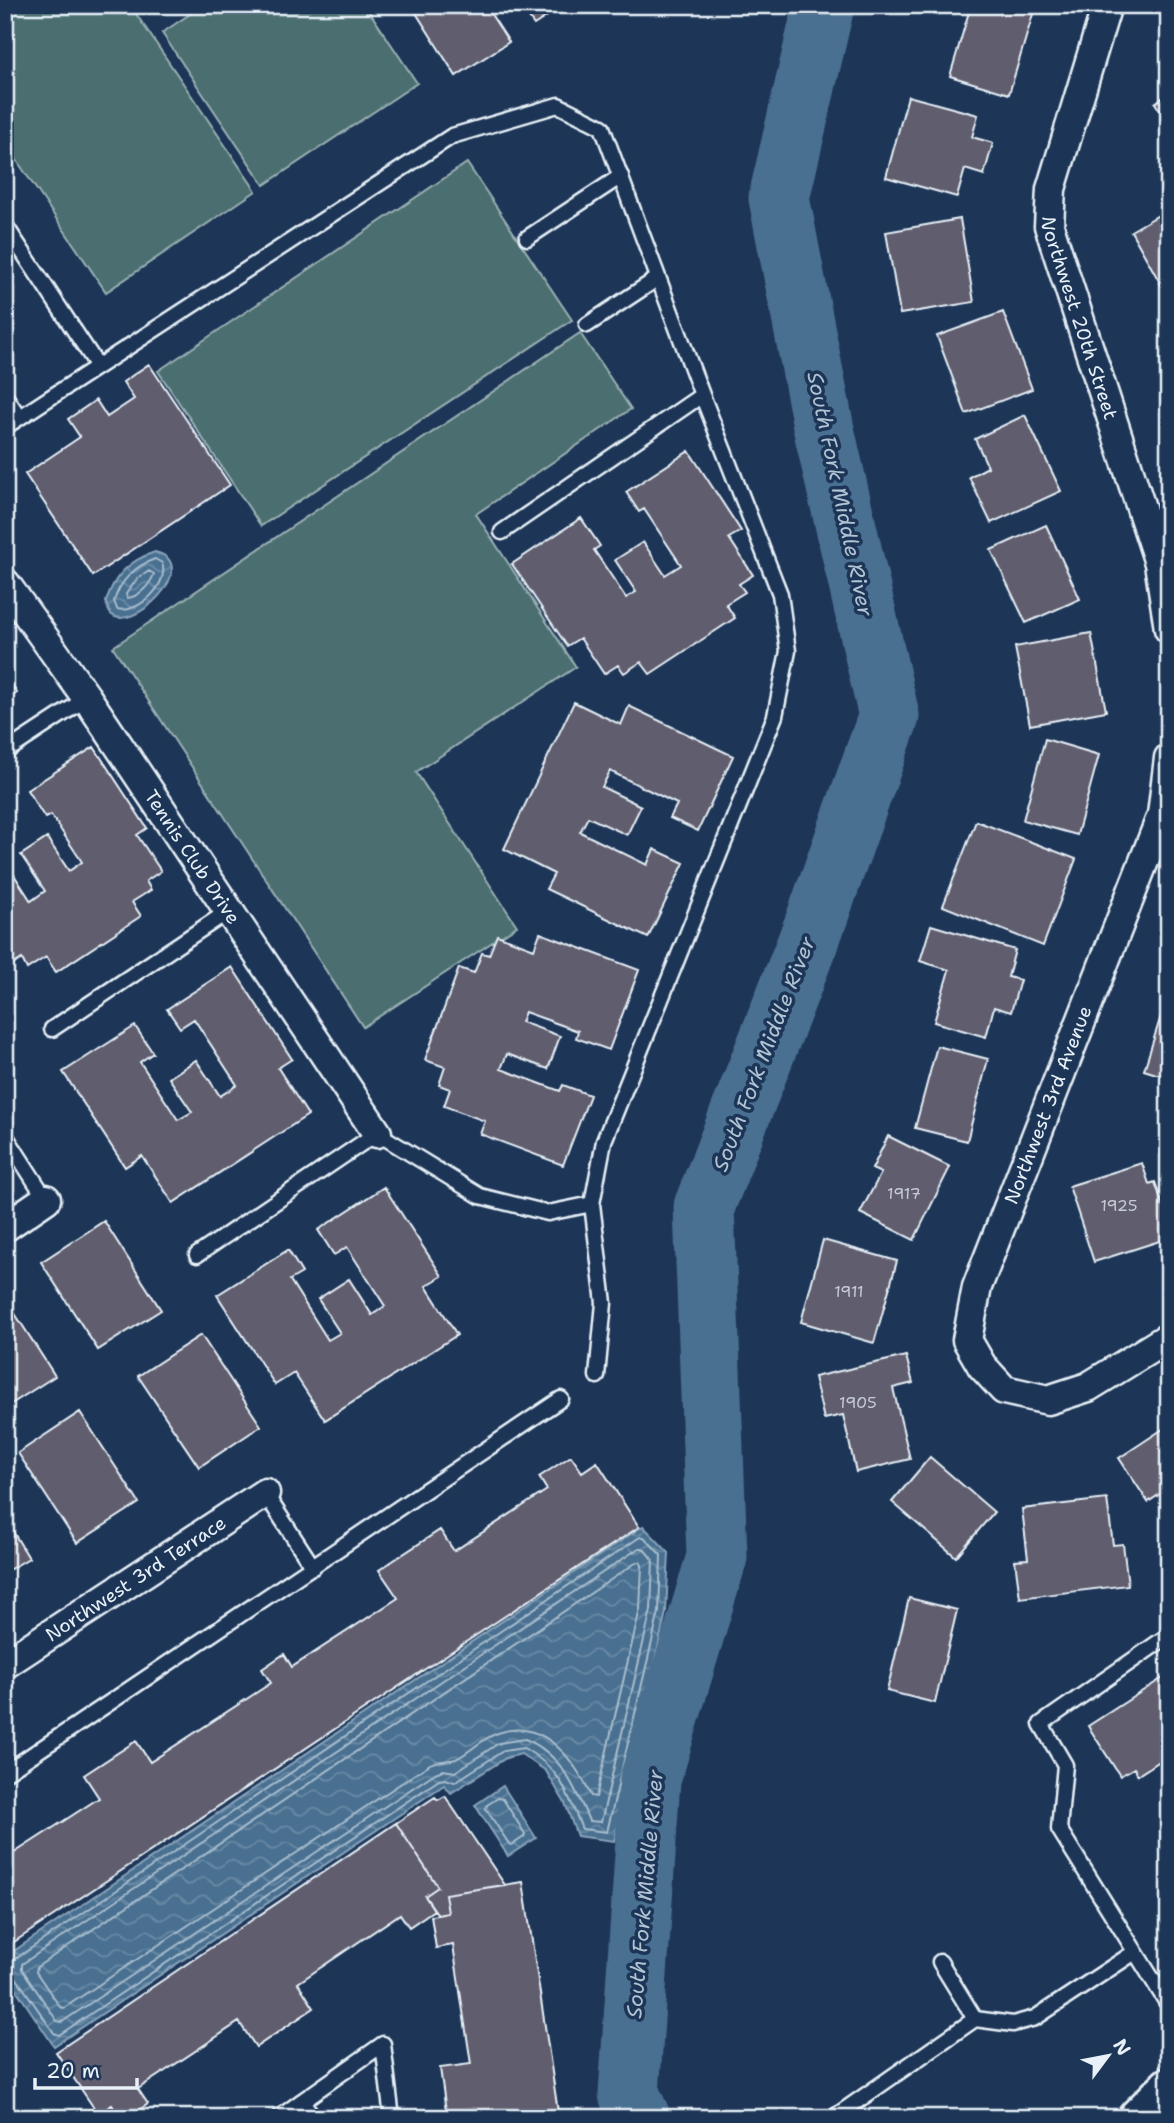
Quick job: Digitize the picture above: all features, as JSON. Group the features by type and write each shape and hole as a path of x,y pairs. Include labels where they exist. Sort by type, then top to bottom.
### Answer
{"main road":[{"path":"1138,2118 1169,2088"}],"street":[{"name":"Northwest 20th Street","path":"1107,5 1051,189 1049,226 1158,563 1169,629"},
{"name":"Tennis Club Drive","path":"5,583 87,698 377,1133"},
{"path":"1165,818 1169,758"},
{"name":"Northwest 3rd Avenue","path":"1165,818 977,1287 967,1340 982,1366 1004,1390 1048,1400 1088,1387 1169,1337"},
{"path":"5,1227 46,1199"},
{"name":"Northwest 3rd Terrace","path":"5,1664 265,1493"}],"lane":[{"path":"5,427 452,136 558,105 602,127 780,594 788,651 775,716 604,1140 592,1204 604,1303 597,1377"},
{"path":"527,239 621,176"},
{"path":"5,225 97,365"},
{"path":"587,325 658,278"},
{"path":"502,532 702,395"},
{"path":"5,396 19,418"},
{"path":"5,752 87,698"},
{"path":"52,1029 230,910"},
{"path":"197,1255 377,1133 480,1196 548,1213 592,1204"},
{"path":"5,1135 46,1199"},
{"path":"5,1773 561,1399"},
{"path":"265,1493 313,1567"},
{"path":"1169,1635 1041,1724 1065,1765 1059,1829 1169,2007"},
{"path":"833,2118 975,2019 1013,2024 1035,2018 1135,1952"},
{"path":"940,1962 975,2019"},
{"path":"279,2118 383,2044 392,2118"},
{"path":"302,2101 314,2118"}],"green space":[{"path":"25,5 130,5 256,191 106,292 5,143 5,18"},
{"path":"203,5 365,5 417,83 264,185 162,33"},
{"path":"467,163 572,320 261,526 158,371"},
{"path":"580,333 631,409 476,514 576,667 416,772 517,926 363,1027 113,647"}],"water":[{"path":"155,552 168,559 172,570 168,583 159,596 132,615 120,618 110,613 106,602 118,577 130,565"},
{"path":"643,1526 669,1553 666,1612 614,1841 577,1836 565,1803 546,1771 521,1754 506,1758 451,1793 444,1785 54,2046 5,1973 5,1957"},
{"path":"503,1786 536,1838 508,1856 475,1805"}],"building":[{"path":"411,5 485,5 509,42 456,76"},
{"path":"520,5 564,5 534,25"},
{"path":"971,5 1005,5 1033,14 1009,94 950,76"},
{"path":"1169,93 1169,124 1155,103"},
{"path":"908,96 978,115 972,137 993,143 984,175 965,169 957,197 886,177"},
{"path":"1169,209 1169,285 1163,288 1131,231"},
{"path":"960,219 974,302 900,314 886,232"},
{"path":"1003,312 1032,389 966,414 937,336"},
{"path":"149,364 230,485 93,576 25,474 80,437 68,419 96,400 107,417 134,399 123,382"},
{"path":"1025,415 1061,491 991,523 969,477 988,467 975,439"},
{"path":"689,451 741,531 729,538 753,575 739,584 745,592 726,604 735,618 650,674 641,662 624,673 618,665 604,674 580,638 567,646 512,564 581,518 600,546 594,550 626,598 636,592 615,560 643,542 665,575 681,565 644,509 639,512 626,492"},
{"path":"1046,525 1080,599 1026,623 991,550"},
{"path":"1091,633 1106,711 1030,725 1015,647"},
{"path":"5,674 17,693 5,701"},
{"path":"574,702 621,725 629,706 733,756 698,831 670,818 677,804 610,771 602,787 641,806 627,835 588,817 580,832 647,865 654,849 684,863 648,938 546,889 554,874 504,849"},
{"path":"1045,739 1099,755 1077,835 1023,820"},
{"path":"94,747 147,828 137,835 161,871 146,881 151,890 132,902 141,916 56,972 46,957 27,969 22,959 6,969 5,861 31,901 45,891 21,855 47,838 69,871 82,862 51,815 45,818 27,790"},
{"path":"976,821 1076,859 1043,946 943,906"},
{"path":"931,925 1015,950 1008,977 1020,980 1011,1012 994,1007 986,1037 934,1022 949,970 920,961"},
{"path":"540,933 639,970 609,1050 576,1038 578,1031 525,1012 521,1022 560,1036 548,1069 507,1054 501,1069 560,1091 563,1085 590,1095 563,1165 480,1134 485,1121 444,1106 450,1089 439,1085 445,1067 425,1060 459,968 474,973 482,953 489,955 497,935 534,949"},
{"path":"232,967 292,1059 278,1068 308,1115 173,1203 142,1156 125,1167 63,1072 135,1026 153,1053 140,1062 178,1120 192,1112 169,1078 196,1060 220,1096 237,1085 194,1019 180,1028 167,1009"},
{"path":"1161,1016 1169,1018 1169,1078 1144,1070"},
{"path":"937,1046 988,1059 967,1141 915,1128"},
{"path":"888,1136 950,1167 914,1240 860,1213 881,1173 872,1169"},
{"path":"1142,1163 1149,1184 1155,1182 1169,1223 1169,1238 1094,1262 1069,1186"},
{"path":"384,1187 442,1276 426,1286 457,1335 325,1420 294,1373 275,1385 217,1295 288,1250 302,1273 290,1280 328,1340 340,1333 318,1299 349,1279 372,1315 385,1306 347,1247 334,1255 318,1230"},
{"path":"104,1221 161,1310 98,1350 41,1262"},
{"path":"823,1240 897,1261 874,1343 801,1322"},
{"path":"5,1298 55,1376 5,1408"},
{"path":"201,1335 261,1426 199,1467 138,1376"},
{"path":"906,1356 913,1383 893,1388 910,1459 856,1472 843,1415 824,1419 814,1377"},
{"path":"80,1412 139,1503 77,1543 18,1453"},
{"path":"1169,1425 1169,1494 1166,1490 1148,1502 1119,1458"},
{"path":"571,1456 582,1472 597,1462 639,1527 5,1948 5,1859 99,1798 84,1775 136,1741 150,1762 271,1683 262,1669 284,1654 292,1667 398,1598 379,1570 440,1530 454,1551 547,1490 539,1477"},
{"path":"930,1457 994,1512 956,1557 892,1502"},
{"path":"1107,1499 1113,1545 1123,1544 1128,1585 1020,1598 1015,1560 1028,1559 1022,1509"},
{"path":"5,1519 29,1558 5,1572"},
{"path":"909,1598 957,1610 935,1703 887,1691"},
{"path":"1169,1674 1169,1755 1138,1775 1134,1768 1120,1776 1088,1726"},
{"path":"445,1796 505,1885 445,1894 448,1913 438,1915 425,1896 438,1887 396,1823 435,1797 438,1800"},
{"path":"396,1823 438,1887 425,1896 434,1910 409,1927 400,1914 298,1983 314,2008 256,2047 239,2022 138,2089 148,2104 127,2118 120,2118 112,2105 98,2114 56,2052"},
{"path":"523,1882 559,2118 447,2118 440,2068 471,2064 453,1945 436,1948 431,1916 448,1913 445,1894"},
{"path":"5,2100 18,2118 5,2118"}],"waterway":[{"name":"South Fork Middle River","path":"640,2118 629,2094 650,1780 717,1557 704,1207 813,929 889,716 824,430 779,198 824,5"}]}
